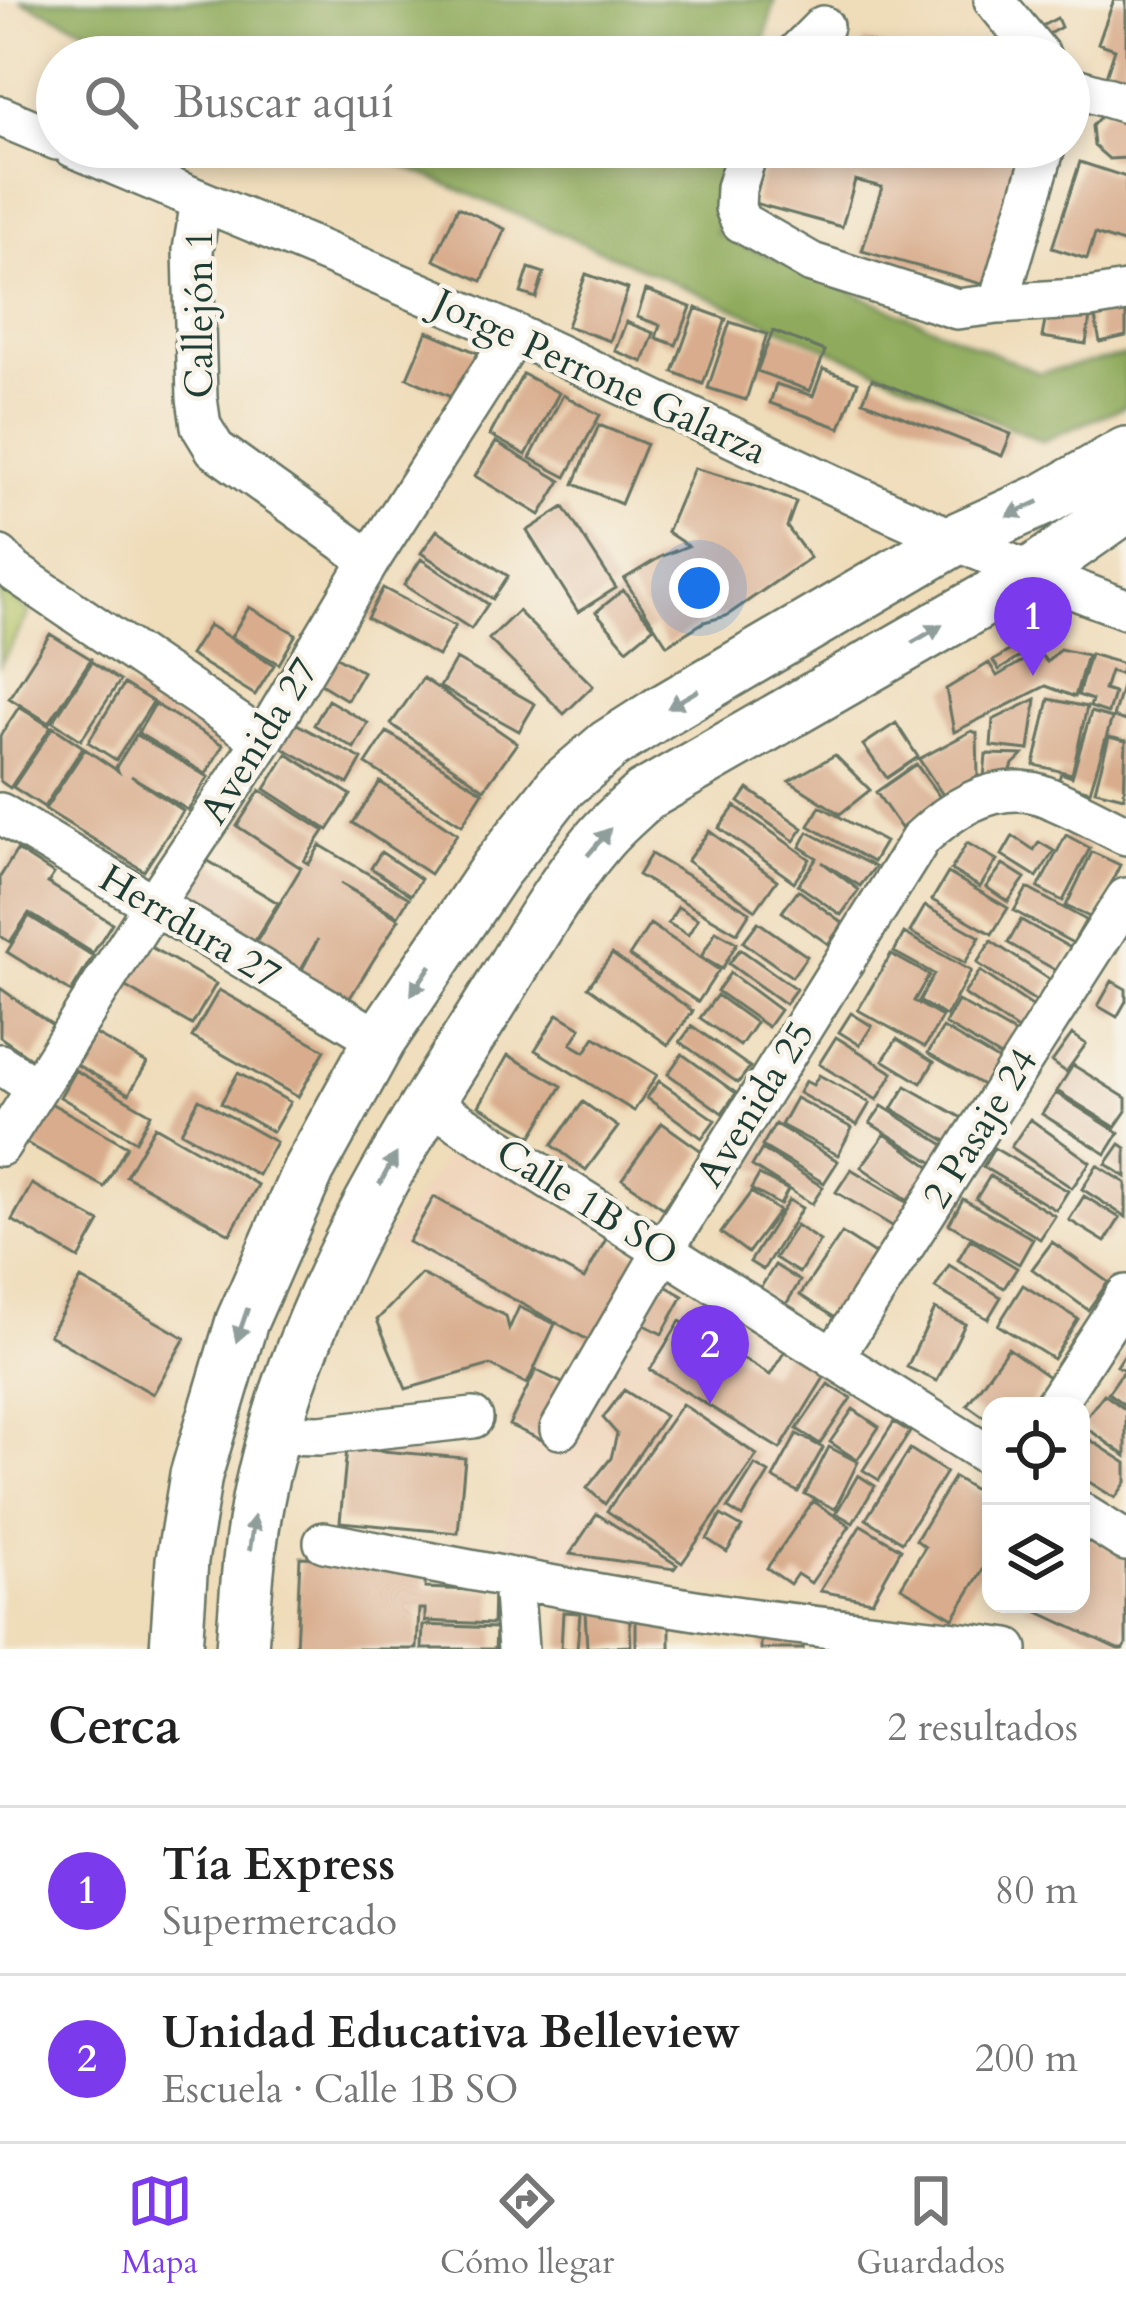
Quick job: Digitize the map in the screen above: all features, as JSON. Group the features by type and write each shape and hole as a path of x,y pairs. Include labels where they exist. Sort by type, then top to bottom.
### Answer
{"main road":[{"path":"176,1649 182,1560 196,1475 242,1321 309,1168 380,1040 495,870 561,786 609,745 659,713 954,541 1046,498 1126,453"},
{"path":"242,1649 253,1526 266,1463 315,1316 351,1238 427,1102 599,839 644,796 1030,574 1126,507"}],"street":[{"path":"994,0 1024,36"},
{"path":"813,36 823,26"},
{"path":"1090,92 1126,103"},
{"path":"0,116 36,131"},
{"name":"Jorge Perrone Galarza","path":"123,168 515,334 954,541 1126,609"},
{"path":"742,168 735,208 740,222 812,263 957,309 1126,292"},
{"path":"998,304 1039,168"},
{"name":"Callejón 1","path":"201,201 194,250 196,398 201,426 215,449 370,560"},
{"name":"Avenida 27","path":"0,1146 263,740 370,560 515,334"},
{"path":"0,556 15,572 263,740"},
{"name":"Avenida 25","path":"560,1430 664,1252 921,838 945,816 974,800 1004,792 1034,792 1126,835"},
{"name":"Herrdura 27","path":"0,813 380,1040"},
{"name":"2 Pasaje 24","path":"833,1358 1126,898"},
{"path":"0,1064 37,1088"},
{"name":"Calle 1B SO","path":"427,1102 982,1451"},
{"path":"1060,1397 1126,1295"},
{"path":"275,1433 320,1435 472,1418"},
{"path":"1090,1519 1126,1541"},
{"path":"324,1542 512,1579 720,1632 1008,1649"},
{"path":"512,1579 518,1649"}],"shaded area":[{"path":"471,1147 961,1460 911,1544 885,1606 505,1555 512,1458 578,1351 385,1243 450,1151"}],"green space":[{"path":"19,0 775,0 766,36 102,36"},
{"path":"409,168 732,168 716,233 1039,373 1126,355 1126,406 1042,441"},
{"path":"0,585 29,613 0,665"}],"building":[{"path":"1114,0 1126,0 1126,87 1105,79 1115,49 1098,43"},
{"path":"1057,18 1061,27 1045,36 1040,27"},
{"path":"1126,109 1126,158 1109,159 1094,146 1092,126 1105,111"},
{"path":"1090,165 1126,177 1126,244 1095,234 1087,259 1052,248 1078,168"},
{"path":"763,168 1023,168 989,286 862,251 882,187 855,180 842,227 754,203"},
{"path":"458,207 505,229 482,281 434,260"},
{"path":"529,268 544,273 536,298 521,293"},
{"path":"586,274 628,289 610,341 567,326"},
{"path":"646,290 691,307 676,345 656,338 660,325 637,317"},
{"path":"1126,301 1126,336 1100,342 1093,308"},
{"path":"696,308 726,319 703,384 673,372"},
{"path":"1047,311 1090,317 1086,344 1042,337"},
{"path":"626,322 654,333 643,362 615,351"},
{"path":"730,322 767,334 746,400 708,388"},
{"path":"427,331 480,354 460,401 407,378"},
{"path":"773,331 825,351 810,391 757,371"},
{"path":"823,369 858,382 840,428 770,403 776,384 813,396"},
{"path":"523,374 559,393 526,455 490,435"},
{"path":"872,379 1011,434 1002,456 863,401"},
{"path":"563,395 600,415 566,477 530,458"},
{"path":"599,425 646,444 621,504 574,484"},
{"path":"496,442 561,481 540,515 475,476"},
{"path":"694,468 796,502 787,527 810,558 726,616 704,622 667,645 624,579 688,546 667,532"},
{"path":"564,507 616,588 578,612 527,531"},
{"path":"437,530 508,576 493,599 421,553"},
{"path":"421,559 488,604 471,629 404,585"},
{"path":"383,588 455,626 438,656 367,618"},
{"path":"623,590 654,627 627,649 596,612"},
{"path":"249,607 296,634 279,664 231,637"},
{"path":"518,611 593,686 564,714 489,639"},
{"path":"209,625 274,665 255,695 190,655"},
{"path":"1042,630 1048,639 999,670 993,661"},
{"path":"50,634 91,659 49,723 9,698"},
{"path":"1060,649 1087,655 1075,697 1046,686 954,732 946,689 989,663 997,676 1038,652 1047,662"},
{"path":"1090,654 1124,664 1120,674 1110,671 1104,690 1114,693 1108,713 1090,707 1092,700 1078,695"},
{"path":"335,656 363,672 347,700 319,683"},
{"path":"456,659 535,704 519,731 440,687"},
{"path":"92,662 120,681 81,740 53,722"},
{"path":"1126,677 1126,721 1113,717"},
{"path":"423,678 517,743 484,789 391,724"},
{"path":"124,684 153,702 116,760 88,742"},
{"path":"1036,699 1029,750 991,746 993,720"},
{"path":"1049,699 1087,707 1072,774 1034,765"},
{"path":"328,700 368,723 354,748 314,725"},
{"path":"155,704 223,745 206,774 138,733"},
{"path":"19,707 51,727 10,788 0,781 0,736"},
{"path":"1091,712 1112,718 1090,791 1058,782 1061,773 1072,777"},
{"path":"293,722 362,759 348,784 279,746"},
{"path":"896,723 918,757 887,778 863,745"},
{"path":"53,727 83,747 44,807 13,787"},
{"path":"972,731 977,733 978,776 943,795 919,759"},
{"path":"387,732 483,792 462,825 366,764"},
{"path":"136,735 208,777 188,810 131,776 183,811 144,871 45,809 85,749 118,771"},
{"path":"1109,737 1126,741 1124,797 1095,790"},
{"path":"287,754 351,795 328,830 265,789"},
{"path":"986,754 1023,755 1009,776 984,778"},
{"path":"835,755 870,790 840,814 789,781"},
{"path":"916,764 942,800 901,828 876,792"},
{"path":"380,782 457,834 430,874 353,823"},
{"path":"748,789 803,828 794,841 739,802"},
{"path":"260,790 324,831 304,861 309,864 320,845 409,898 398,916 340,883 399,919 343,1009 296,981 318,939 294,981 249,954 301,868 237,826"},
{"path":"735,806 810,859 794,882 719,828"},
{"path":"820,806 885,842 873,862 809,826"},
{"path":"709,831 777,880 756,910 687,861"},
{"path":"808,832 875,867 860,886 822,862 859,890 841,915 798,885 817,858 800,847"},
{"path":"1066,835 1090,848 1063,901 1038,888"},
{"path":"1013,836 1034,850 1039,842 1054,851 1037,877 1002,855"},
{"path":"967,843 997,860 980,887 951,870"},
{"path":"17,850 54,874 48,883 112,923 93,953 29,913 10,942 0,936 0,877"},
{"path":"381,852 421,879 411,895 371,868"},
{"path":"1092,852 1120,865 1094,919 1066,906"},
{"path":"651,854 750,912 737,933 638,875"},
{"path":"205,859 278,903 248,952 175,908"},
{"path":"1003,864 1025,878 1008,902 986,887"},
{"path":"948,873 1008,908 992,934 932,900"},
{"path":"1027,888 1086,920 1073,943 1014,911"},
{"path":"798,890 843,923 828,944 782,912"},
{"path":"925,906 980,937 965,963 910,932"},
{"path":"678,907 698,919 688,935 668,923"},
{"path":"29,916 93,956 71,992 7,952"},
{"path":"1021,920 1071,948 1059,972 1008,943"},
{"path":"758,922 807,956 792,977 743,942"},
{"path":"650,924 719,970 698,1002 629,956"},
{"path":"716,931 737,943 722,969 701,957"},
{"path":"904,933 971,971 946,1016 919,1001 934,974 894,952"},
{"path":"140,941 216,984 192,1025 117,982"},
{"path":"991,941 1052,981 1037,1002 977,963"},
{"path":"740,949 796,989 785,1004 729,964"},
{"path":"612,954 693,1011 668,1045 588,987"},
{"path":"891,954 929,975 914,1001 942,1017 925,1047 858,1010"},
{"path":"980,971 1035,1008 1019,1031 964,994"},
{"path":"730,973 780,1010 768,1027 717,991"},
{"path":"1112,981 1126,989 1126,1001 1117,1017 1098,1006"},
{"path":"0,988 57,1028 33,1060 0,1037"},
{"path":"219,990 325,1050 298,1097 192,1037"},
{"path":"717,995 756,1023 740,1046 700,1018"},
{"path":"958,1001 1016,1034 1002,1058 945,1024"},
{"path":"851,1013 872,1026 860,1045 839,1032"},
{"path":"558,1014 581,1028 571,1044 585,1052 595,1037 657,1075 634,1111 535,1050"},
{"path":"692,1026 750,1067 738,1083 680,1042"},
{"path":"943,1028 1001,1062 986,1087 928,1053"},
{"path":"95,1034 147,1063 129,1094 77,1065"},
{"path":"1072,1034 1086,1044 1066,1072 1052,1062"},
{"path":"836,1037 893,1073 877,1100 819,1064"},
{"path":"897,1039 934,1062 921,1083 883,1060"},
{"path":"682,1054 736,1093 722,1113 668,1074"},
{"path":"508,1055 562,1086 532,1136 479,1106"},
{"path":"1073,1065 1126,1098 1126,1111 1115,1127 1057,1091"},
{"path":"75,1070 151,1114 136,1141 60,1097"},
{"path":"238,1073 290,1102 273,1132 221,1103"},
{"path":"819,1075 870,1103 857,1125 799,1093 805,1081 813,1085"},
{"path":"659,1081 715,1120 702,1138 647,1098"},
{"path":"906,1086 962,1118 948,1142 892,1109"},
{"path":"1056,1093 1119,1133 1106,1154 1042,1114"},
{"path":"796,1098 852,1128 838,1155 781,1125"},
{"path":"199,1099 276,1142 258,1175 181,1132"},
{"path":"47,1101 127,1146 104,1187 23,1141"},
{"path":"583,1102 618,1127 586,1170 552,1145"},
{"path":"882,1106 946,1146 935,1164 870,1123"},
{"path":"1030,1119 1090,1162 1072,1188 1011,1147"},
{"path":"662,1123 703,1152 663,1208 622,1179"},
{"path":"775,1124 838,1161 824,1183 762,1146"},
{"path":"155,1126 258,1185 230,1234 126,1176"},
{"path":"885,1134 932,1168 908,1200 861,1167"},
{"path":"1120,1144 1126,1148 1126,1177 1106,1164"},
{"path":"994,1148 1068,1191 1056,1210 983,1167"},
{"path":"762,1149 823,1187 812,1204 752,1166"},
{"path":"1097,1165 1126,1183 1126,1217 1082,1189"},
{"path":"851,1169 908,1203 894,1227 836,1192"},
{"path":"759,1175 788,1190 780,1205 751,1189"},
{"path":"990,1176 1055,1216 1040,1239 976,1199"},
{"path":"32,1184 100,1222 79,1259 12,1220"},
{"path":"751,1192 779,1211 748,1253 721,1233"},
{"path":"1084,1196 1120,1218 1105,1242 1069,1220"},
{"path":"434,1197 584,1279 606,1239 648,1262 601,1347 408,1242"},
{"path":"963,1199 1033,1239 1019,1264 949,1224"},
{"path":"789,1200 802,1208 763,1270 750,1262"},
{"path":"796,1225 820,1241 799,1273 775,1258"},
{"path":"842,1233 879,1257 837,1319 800,1295"},
{"path":"970,1239 1017,1268 1004,1288 958,1260"},
{"path":"1052,1242 1108,1282 1088,1310 1032,1269"},
{"path":"775,1265 800,1281 785,1306 759,1290"},
{"path":"949,1265 1001,1297 988,1319 935,1288"},
{"path":"421,1274 506,1316 509,1329 519,1307 555,1324 527,1384 490,1365 406,1389 377,1320"},
{"path":"81,1279 185,1338 153,1394 49,1335"},
{"path":"660,1283 683,1296 662,1334 639,1322"},
{"path":"1023,1285 1078,1319 1053,1359 998,1325"},
{"path":"935,1309 965,1324 937,1381 907,1367"},
{"path":"680,1321 770,1375 790,1343 830,1368 780,1449 650,1370"},
{"path":"1008,1348 1049,1377 1035,1397 982,1397 982,1416 967,1405"},
{"path":"1126,1352 1126,1406 1108,1393 1124,1370 1117,1366"},
{"path":"536,1370 568,1386 542,1440 509,1425"},
{"path":"828,1384 851,1398 820,1444 797,1429"},
{"path":"624,1390 665,1416 605,1504 587,1488 611,1458 617,1434 603,1418"},
{"path":"1104,1394 1126,1410 1126,1456 1090,1430 1090,1412"},
{"path":"682,1404 757,1455 682,1563 607,1511"},
{"path":"853,1409 879,1427 857,1460 830,1442"},
{"path":"894,1422 910,1432 879,1480 863,1470"},
{"path":"797,1434 823,1448 798,1492 773,1478"},
{"path":"1090,1440 1126,1463 1126,1482 1115,1498 1090,1483"},
{"path":"829,1447 858,1462 835,1509 805,1494"},
{"path":"347,1448 465,1458 458,1533 340,1522"},
{"path":"910,1449 946,1472 902,1542 866,1519"},
{"path":"755,1465 769,1473 742,1517 728,1508"},
{"path":"858,1475 875,1486 853,1523 836,1513"},
{"path":"954,1477 982,1494 982,1571 953,1618 901,1587 925,1547 916,1540"},
{"path":"813,1501 850,1526 811,1583 797,1574 790,1584 767,1568"},
{"path":"597,1514 677,1565 674,1569 570,1554"},
{"path":"721,1515 742,1527 727,1552 707,1539"},
{"path":"861,1525 901,1549 872,1601 820,1591"},
{"path":"1090,1537 1126,1557 1126,1644 1118,1649 1040,1613 1090,1613"},
{"path":"300,1557 426,1563 425,1588 494,1591 493,1624 425,1621 425,1609 419,1609 417,1649 296,1649"},
{"path":"629,1609 631,1646 587,1648 585,1611"},
{"path":"563,1612 580,1613 577,1649 561,1649"},
{"path":"636,1615 670,1615 670,1649 636,1649"},
{"path":"423,1625 496,1628 495,1649 422,1649"},
{"path":"761,1640 804,1641 803,1649 761,1649"}],"place":[{"name":"Tía Express","path":"1033,676"},
{"name":"Unidad Educativa Belleview","path":"710,1404"}]}
